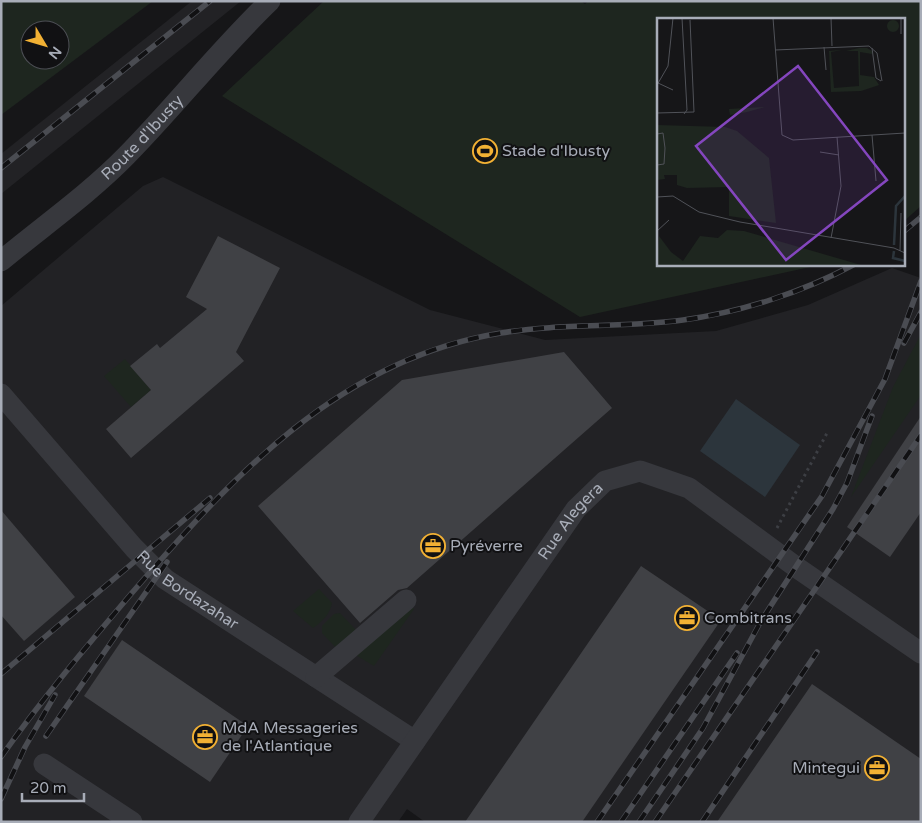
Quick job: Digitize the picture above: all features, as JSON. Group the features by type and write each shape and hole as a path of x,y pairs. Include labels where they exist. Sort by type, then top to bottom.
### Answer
{"street":[{"name":"Route d'Ibusty","path":"1,260 94,184 126,155 213,59 270,1"},
{"name":"Rue Bordazahar","path":"1,394 153,569 165,579 415,741"},
{"name":"Rue Alegera","path":"359,822 576,509 605,481 640,471 689,488 764,544 921,653"},
{"path":"316,677 406,600"},
{"path":"44,764 132,822"}],"path":[{"path":"764,544 780,524 827,433"}],"shaded area":[{"path":"1,1 153,1 70,63 70,20 20,20 20,70 61,70 1,115"},
{"path":"192,1 241,1 1,194 1,154"},
{"name":"Stade d'Ibusty","path":"324,1 581,1 585,4 588,1 921,1 921,206 904,221 904,18 657,18 657,265 819,265 580,317 222,96"},
{"path":"163,177 430,310 545,340 716,331 808,305 892,268 921,278 921,822 425,822 407,809 398,822 1,822 1,306 143,186"},
{"path":"921,334 921,395 851,497 893,387"},
{"path":"125,359 151,390 131,407 104,376"},
{"path":"736,399 800,445 765,497 700,451"},
{"path":"319,589 332,603 325,617 313,628 293,611"},
{"path":"409,604 414,609 374,666 354,654"},
{"path":"340,613 356,630 337,649 322,633 322,626 334,614"}],"building":[{"path":"218,236 280,268 236,352 244,361 131,458 106,429 151,390 130,366 157,344 160,348 207,309 186,297"},
{"path":"564,352 612,408 407,588 398,590 360,623 258,506 402,380"},
{"path":"921,416 921,512 890,557 847,527"},
{"path":"1,510 75,597 24,641 1,615"},
{"path":"641,566 721,620 582,822 465,822"},
{"path":"122,640 248,726 210,782 84,696"},
{"path":"812,684 921,759 921,822 717,822"}],"railway":[{"path":"1,168 210,1"},
{"path":"904,231 921,217"},
{"path":"1,757 81,654 131,594 209,507 250,466 294,429 340,396 389,368 443,347 501,333 524,330 683,320 727,312 772,300 853,265"},
{"path":"597,822 822,496 885,379 921,281"},
{"path":"904,343 921,312"},
{"path":"639,822 703,728 761,621 833,509 847,483 872,416"},
{"path":"655,822 921,435"},
{"path":"1,674 210,498"},
{"path":"46,736 167,562"},
{"path":"702,822 817,652"},
{"path":"621,822 737,653"},
{"path":"1,799 25,747 55,695"}],"place":[{"name":"Stade d'Ibusty","path":"485,151"},
{"name":"Pyréverre","path":"433,546"},
{"name":"Combitrans","path":"687,618"},
{"name":"MdA Messageries de l'Atlantique","path":"205,737"},
{"name":"Mintegui","path":"877,768"}]}
